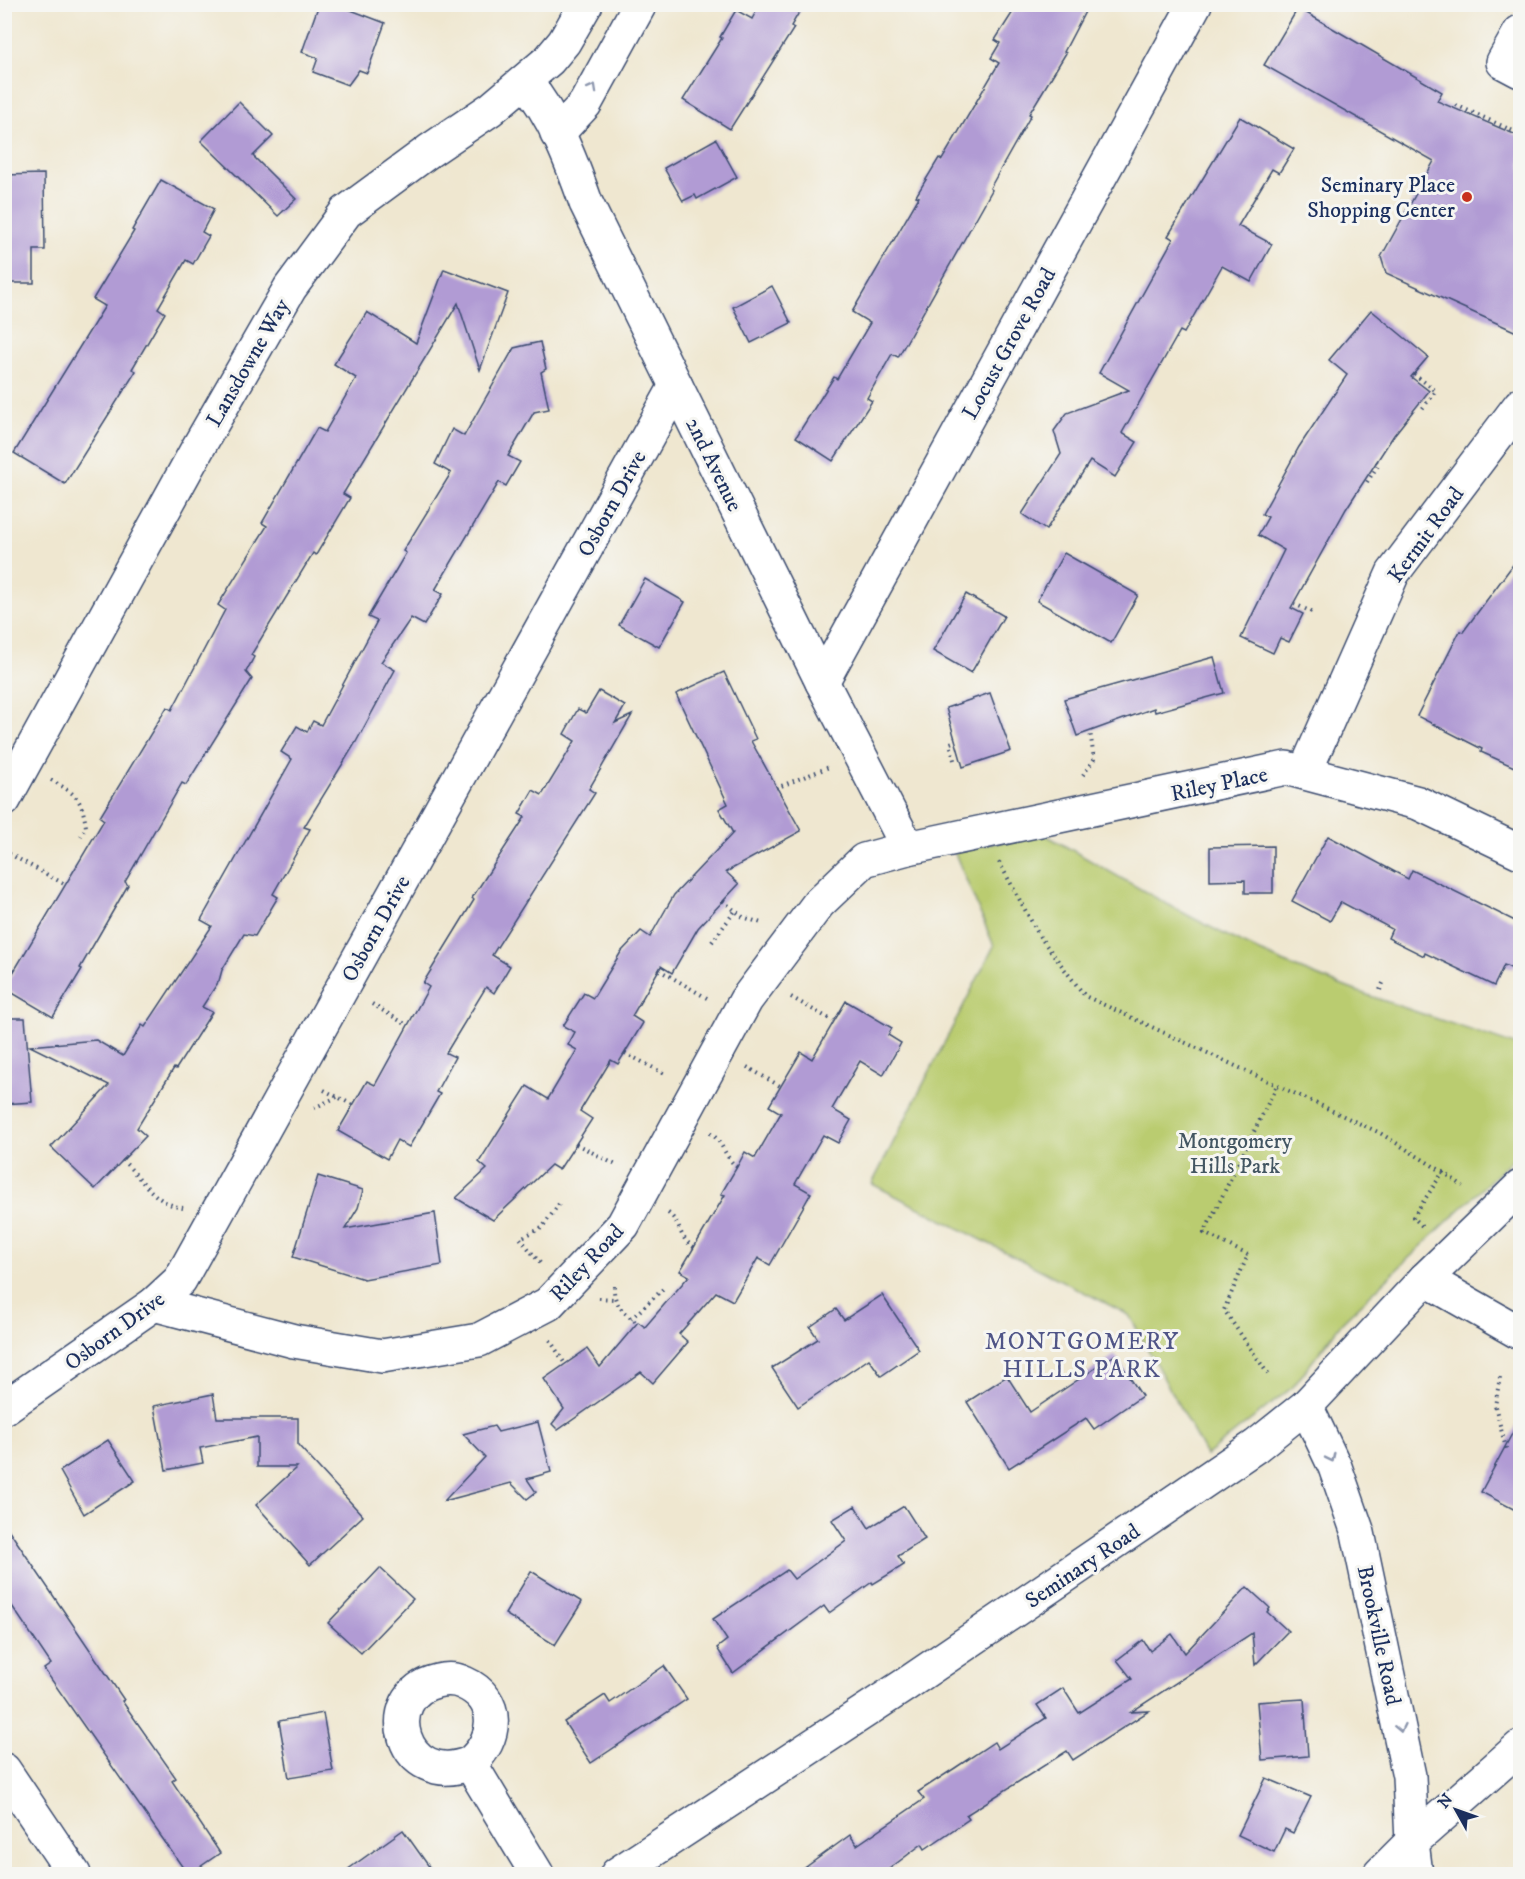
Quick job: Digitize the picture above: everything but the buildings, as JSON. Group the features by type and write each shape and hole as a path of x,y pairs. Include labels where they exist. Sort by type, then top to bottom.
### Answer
{"street":[{"name":"Lansdowne Way","path":"4,800 193,457 290,288 346,212 491,109 525,81 549,60 564,42 585,4"},
{"path":"557,134 585,104 640,4"},
{"name":"Locust Grove Road","path":"822,682 1195,4"},
{"path":"1521,32 1503,62 1521,71"},
{"name":"2nd Avenue","path":"525,81 542,102 572,165 586,203 822,682 908,848"},
{"name":"Osborn Drive","path":"4,1408 154,1304 180,1280 676,386"},
{"name":"Kermit Road","path":"1305,772 1393,573 1521,405"},
{"name":"Riley Place","path":"908,848 1287,768 1418,803 1521,852"},
{"name":"Riley Road","path":"154,1304 294,1341 382,1356 479,1340 548,1304 623,1225 746,1000 819,903 864,860 908,848"},
{"name":"Seminary Road","path":"617,1875 1114,1544 1256,1446 1306,1406 1425,1279 1521,1187"},
{"path":"1425,1279 1521,1333"},
{"name":"Brookville Road","path":"1306,1406 1335,1467 1358,1533 1407,1766 1416,1875"},
{"path":"1380,1875 1412,1842 1521,1747"},
{"path":"470,1763 537,1875"},
{"path":"4,1770 74,1875"}],"path":[{"path":"1456,105 1521,134"},
{"path":"1414,374 1436,392 1422,409"},
{"path":"1367,482 1379,464 1376,461"},
{"path":"1294,604 1312,612"},
{"path":"1087,771 1094,759 1095,751 1090,731"},
{"path":"954,760 950,743 956,741"},
{"path":"776,788 819,772 858,751"},
{"path":"24,765 75,794 83,807 87,827 81,836"},
{"path":"985,832 1040,937 1085,996 1380,1133 1463,1186"},
{"path":"4,851 66,885"},
{"path":"723,901 735,911 768,925 789,943"},
{"path":"711,942 735,911"},
{"path":"4,970 10,966 15,970"},
{"path":"659,970 737,1016"},
{"path":"1380,990 1384,981"},
{"path":"342,987 407,1025"},
{"path":"825,1017 833,1021"},
{"path":"625,1053 697,1091"},
{"path":"1268,1374 1224,1310 1248,1255 1203,1233 1277,1085"},
{"path":"576,1144 643,1188 674,1217 682,1238 694,1247"},
{"path":"122,1160 139,1175 155,1197 165,1204 190,1209 214,1219"},
{"path":"1422,1226 1413,1217 1443,1172"},
{"path":"520,1238 542,1228 561,1201"},
{"path":"610,1281 614,1287 613,1299 636,1323"},
{"path":"631,1319 663,1289"},
{"path":"1500,1377 1495,1406 1507,1452"}],"green space":[{"name":"Montgomery Hills Park","path":"1044,834 1175,908 1256,950 1321,978 1520,1047 1520,1152 1343,1321 1293,1387 1206,1455 1129,1315 872,1184 994,946 954,851"}],"place":[{"name":"Seminary Place Shopping Center","path":"1467,197"}],"district":[{"name":"MONTGOMERY HILLS PARK","path":"1082,1355"}]}
